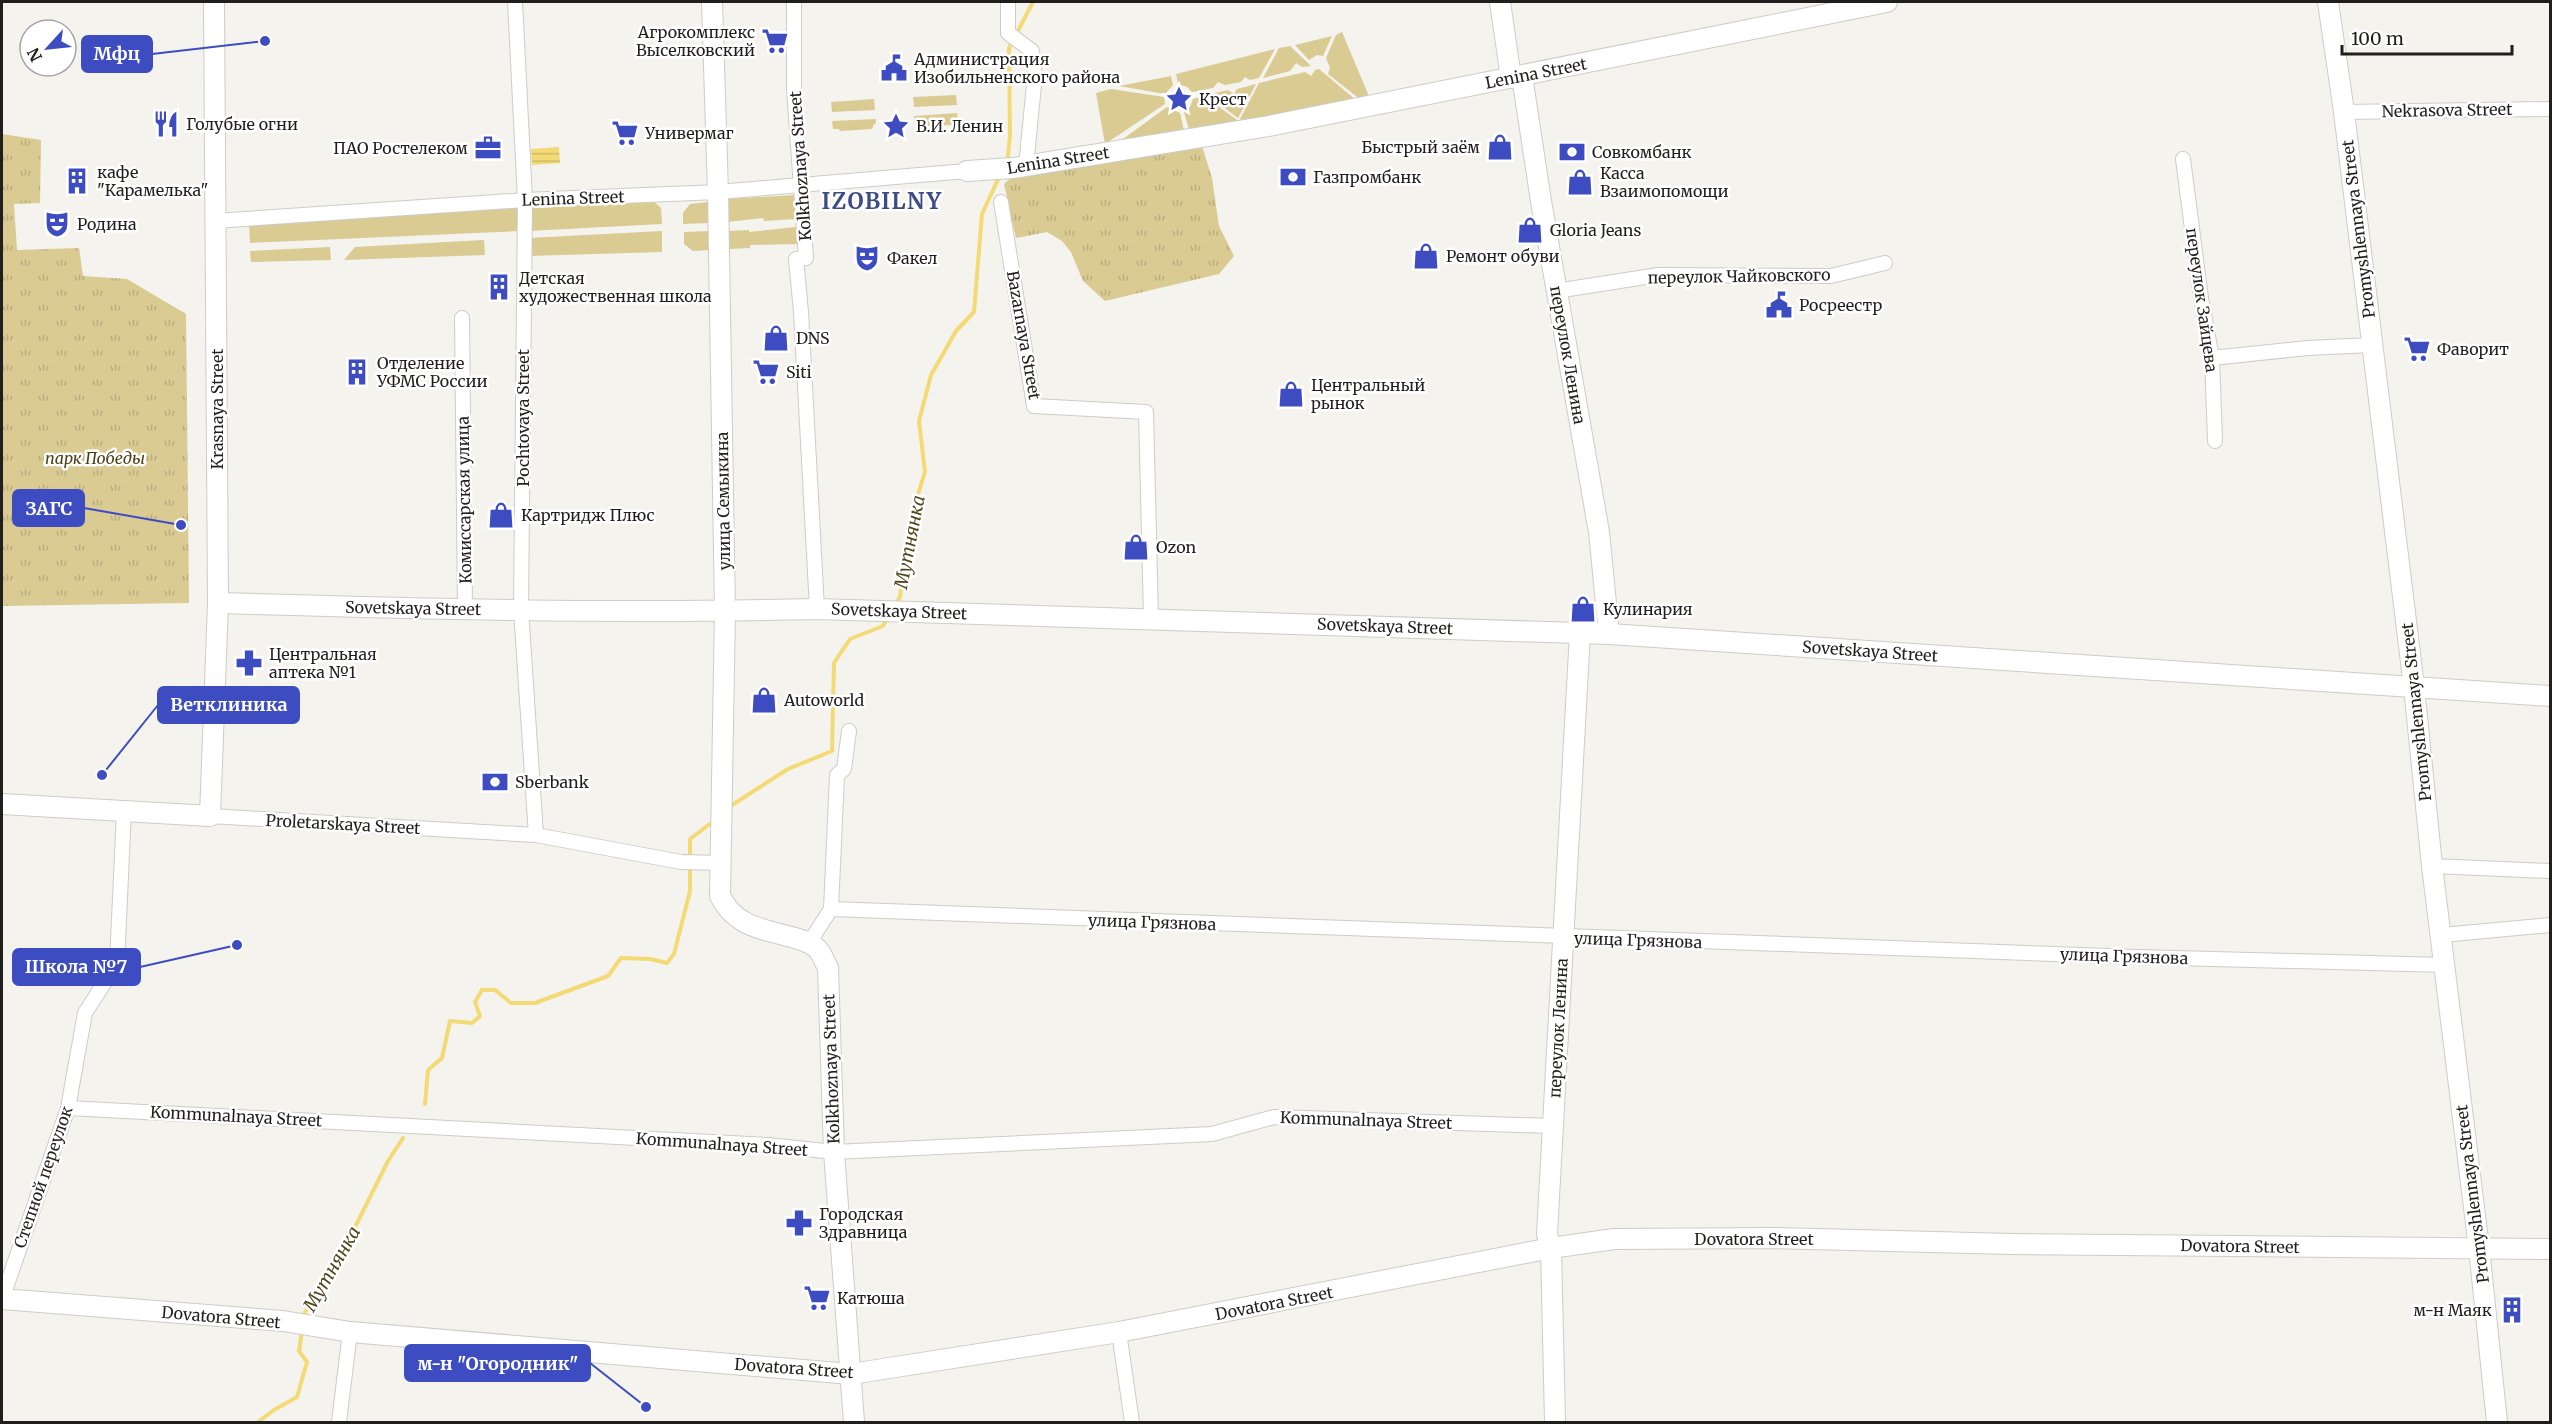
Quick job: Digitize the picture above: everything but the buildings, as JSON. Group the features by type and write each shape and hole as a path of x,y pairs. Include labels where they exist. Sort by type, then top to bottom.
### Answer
{"street":[{"name":"Krasnaya Street","path":"210,816 218,603 214,2"},
{"name":"Pochtovaya Street","path":"515,2 525,200 521,610 536,835"},
{"name":"улица Семыкина","path":"712,2 718,192 725,611 720,896 726,908 736,918 759,928 809,943"},
{"name":"Kolkhoznaya Street","path":"794,2 795,89 806,258 796,259 801,312 817,609"},
{"path":"1008,2 1008,33 1032,51 1035,75 1012,168"},
{"name":"переулок Ленина","path":"1500,2 1517,77 1599,532 1609,634"},
{"name":"Lenina Street","path":"215,221 525,200 718,192 1012,168 1269,126 1887,2"},
{"name":"Promyshlennaya Street","path":"2328,2 2344,112 2414,687 2432,866 2479,1248 2497,1422"},
{"name":"Nekrasova Street","path":"2344,112 2550,108"},
{"name":"переулок Зайцева","path":"2183,159 2201,298 2212,358 2215,441"},
{"name":"Bazarnaya Street","path":"1001,202 1034,406 1146,412 1151,618"},
{"name":"переулок Чайковского","path":"1556,291 1658,275 1831,276 1885,263"},
{"name":"Комиссарская улица","path":"462,318 465,609"},
{"path":"2212,358 2308,348 2373,345"},
{"name":"Sovetskaya Street","path":"218,603 521,610 914,611 1609,634 2550,696"},
{"name":"переулок Ленина","path":"1555,1422 1551,1248 1547,1234 1580,633"},
{"path":"809,943 831,909 837,776 844,769 849,731"},
{"name":"Proletarskaya Street","path":"2,804 536,835 682,862 720,863"},
{"name":"Степной переулок","path":"2,1299 68,1108 85,1013 117,963 124,811"},
{"path":"2432,866 2550,871"},
{"name":"улица Грязнова","path":"831,909 2125,957 2445,965"},
{"path":"2442,935 2550,926"},
{"name":"Kolkhoznaya Street","path":"809,943 820,952 828,968 834,1152 854,1422"},
{"name":"Kommunalnaya Street","path":"68,1108 720,1142 834,1152 1212,1134 1274,1117 1552,1126"},
{"name":"Dovatora Street","path":"2,1299 284,1321 350,1332 852,1374 1119,1332 1551,1248 1614,1239 1762,1238 2013,1244 2550,1249"},
{"path":"339,1422 350,1332"},
{"path":"1119,1332 1132,1422"}],"green space":[{"path":"1342,32 1368,94 1361,100 1328,74 1330,68 1326,58 1336,35"},
{"path":"1332,36 1323,56 1317,55 1309,60 1295,45"},
{"path":"1290,46 1311,66 1302,67 1296,63 1290,71 1263,78 1279,48"},
{"path":"1275,49 1259,78 1250,80 1245,77 1241,82 1225,85 1218,82 1213,88 1192,92 1187,87 1178,84 1176,74"},
{"path":"1319,69 1357,101 1243,122 1240,119 1259,83 1305,72 1311,76 1315,70"},
{"path":"1171,76 1173,85 1165,94 1119,86"},
{"path":"1256,84 1238,118 1207,95 1228,90 1234,94 1237,89"},
{"path":"1111,89 1164,97 1165,104 1105,144 1096,93"},
{"path":"956,95 957,105 914,107 913,97"},
{"path":"1204,96 1237,120 1236,122 1189,130 1184,112 1190,107 1193,99"},
{"path":"874,99 875,110 832,112 831,102"},
{"path":"1167,107 1180,113 1184,131 1116,144"},
{"path":"957,113 958,118 952,125 921,126 918,122 914,122 914,116"},
{"path":"876,119 872,129 840,131 833,129 832,121"},
{"name":"парк Победы","path":"2,134 41,140 40,203 14,204 17,250 79,248 83,276 127,279 186,314 189,603 2,606"},
{"path":"1202,146 1212,178 1219,226 1234,256 1219,274 1105,301 1083,281 1071,252 1062,241 1047,232 1016,238 1004,184 1014,175"},
{"path":"794,195 796,219 764,221 763,218 727,222 727,199"},
{"path":"652,200 661,208 662,224 528,231 528,208"},
{"path":"708,202 708,223 683,224 683,213 690,204"},
{"path":"518,206 520,231 250,243 249,224"},
{"path":"796,227 798,244 750,245 750,248 729,249 728,231 749,230 749,232"},
{"path":"662,231 662,252 528,256 528,238"},
{"path":"709,231 710,250 693,251 684,244 684,232"},
{"path":"484,240 485,255 344,260 355,247"},
{"path":"330,247 331,260 251,262 250,251"}],"shaded area":[{"path":"559,147 560,163 532,165 531,149"}],"waterway":[{"name":"Мутнянка","path":"1006,162 1010,136 1009,48 1033,2"},
{"name":"Мутнянка","path":"895,605 900,597 912,513 925,472 919,421 931,375 956,331 974,312 982,214 1000,175"},
{"name":"Мутнянка","path":"729,807 788,769 832,751 834,663 850,639 883,626 888,617"},
{"name":"Мутнянка","path":"425,1104 428,1070 442,1058 450,1021 472,1023 480,1016 475,1002 482,990 495,990 511,1003 535,1003 608,976 621,958 650,959 667,963 674,954 690,891 690,839 715,820"},
{"name":"Мутнянка","path":"304,1317 305,1312 325,1287 388,1161 403,1138"},
{"name":"Мутнянка","path":"258,1422 297,1397 307,1362 299,1351 302,1331"}],"place":[{"name":"Мфц","path":"265,41"},
{"name":"Агрокомплекс Выселковский","path":"775,41"},
{"name":"Администрация Изобильненского района","path":"894,68"},
{"name":"Крест","path":"1179,99"},
{"name":"Голубые огни","path":"166,124"},
{"name":"В.И. Ленин","path":"896,126"},
{"name":"Универмаг","path":"625,133"},
{"name":"Быстрый заём","path":"1500,147"},
{"name":"ПАО Ростелеком","path":"488,148"},
{"name":"Совкомбанк","path":"1572,152"},
{"name":"Газпромбанк","path":"1293,177"},
{"name":"кафе \"Карамелька\"","path":"77,181"},
{"name":"Касса Взаимопомощи","path":"1580,182"},
{"name":"Родина","path":"57,224"},
{"name":"Gloria Jeans","path":"1530,230"},
{"name":"Ремонт обуви","path":"1426,256"},
{"name":"Факел","path":"867,258"},
{"name":"Детская художественная школа","path":"499,287"},
{"name":"Росреестр","path":"1779,305"},
{"name":"DNS","path":"776,338"},
{"name":"Фаворит","path":"2417,349"},
{"name":"Отделение УФМС России","path":"357,372"},
{"name":"Siti","path":"766,372"},
{"name":"Центральный рынок","path":"1291,394"},
{"name":"Картридж Плюс","path":"501,515"},
{"name":"ЗАГС","path":"181,525"},
{"name":"Ozon","path":"1136,547"},
{"name":"Кулинария","path":"1583,609"},
{"name":"Центральная аптека №1","path":"249,663"},
{"name":"Autoworld","path":"764,700"},
{"name":"Ветклиника","path":"102,775"},
{"name":"Sberbank","path":"495,782"},
{"name":"Школа №7","path":"237,945"},
{"name":"Городская Здравница","path":"799,1223"},
{"name":"Катюша","path":"817,1298"},
{"name":"м-н Маяк","path":"2512,1310"},
{"name":"м-н \"Огородник\"","path":"646,1407"}],"district":[{"name":"IZOBILNY","path":"882,201"}]}
